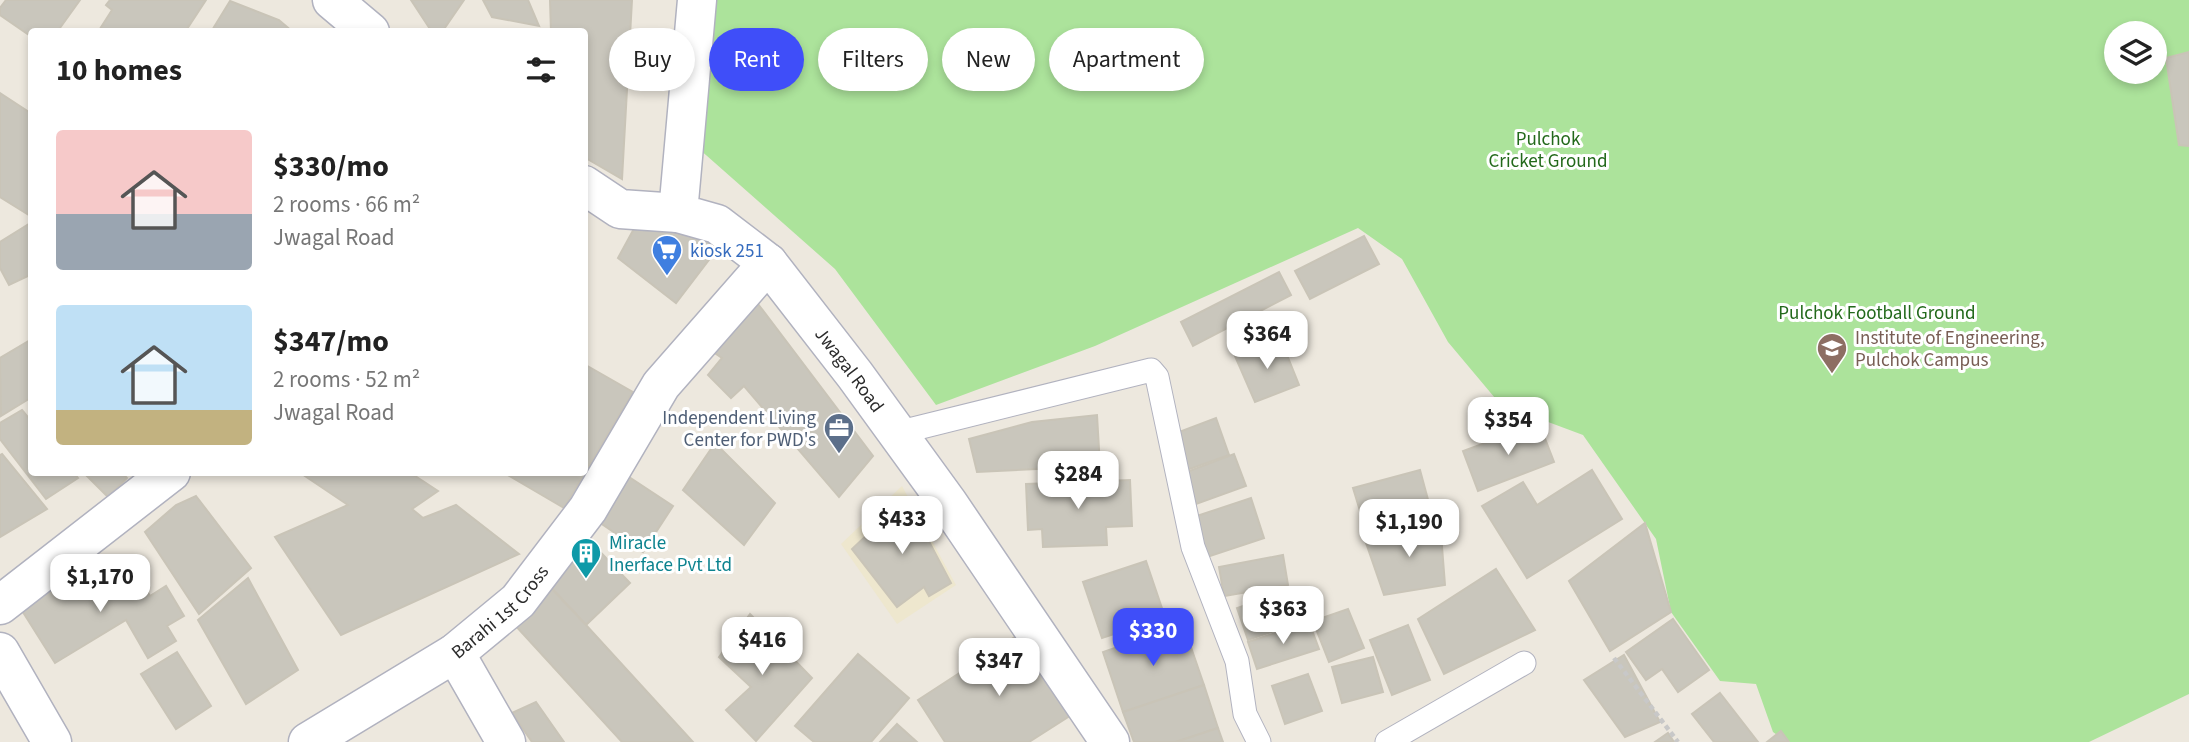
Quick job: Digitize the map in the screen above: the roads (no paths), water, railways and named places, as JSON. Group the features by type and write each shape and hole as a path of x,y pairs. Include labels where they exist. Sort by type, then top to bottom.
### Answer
{"street":[{"path":"332,0 365,28"},
{"path":"678,213 697,0"},
{"name":"Jwagal Road","path":"588,189 620,209 678,213 717,224 768,263 855,375 948,503 1110,742"},
{"name":"Barahi 1st Cross","path":"307,742 456,653 517,601 587,509 661,386 768,263"},
{"path":"0,605 166,476"},
{"path":"0,652 52,742"},
{"path":"456,653 506,742"}],"lane":[{"path":"897,433 1151,370 1157,377 1193,547 1237,661 1245,714 1259,742"},
{"path":"1387,742 1524,663"}],"place":[{"name":"kiosk 251","path":"667,277"},
{"name":"Institute of Engineering, Pulchok Campus","path":"1832,375"},
{"name":"Independent Living Center for PWD's","path":"839,455"},
{"name":"Miracle Inerface Pvt Ltd","path":"586,580"}],"park label":[{"name":"Pulchok Cricket Ground","path":"1548,149"},
{"name":"Pulchok Football Ground","path":"1877,312"}]}
